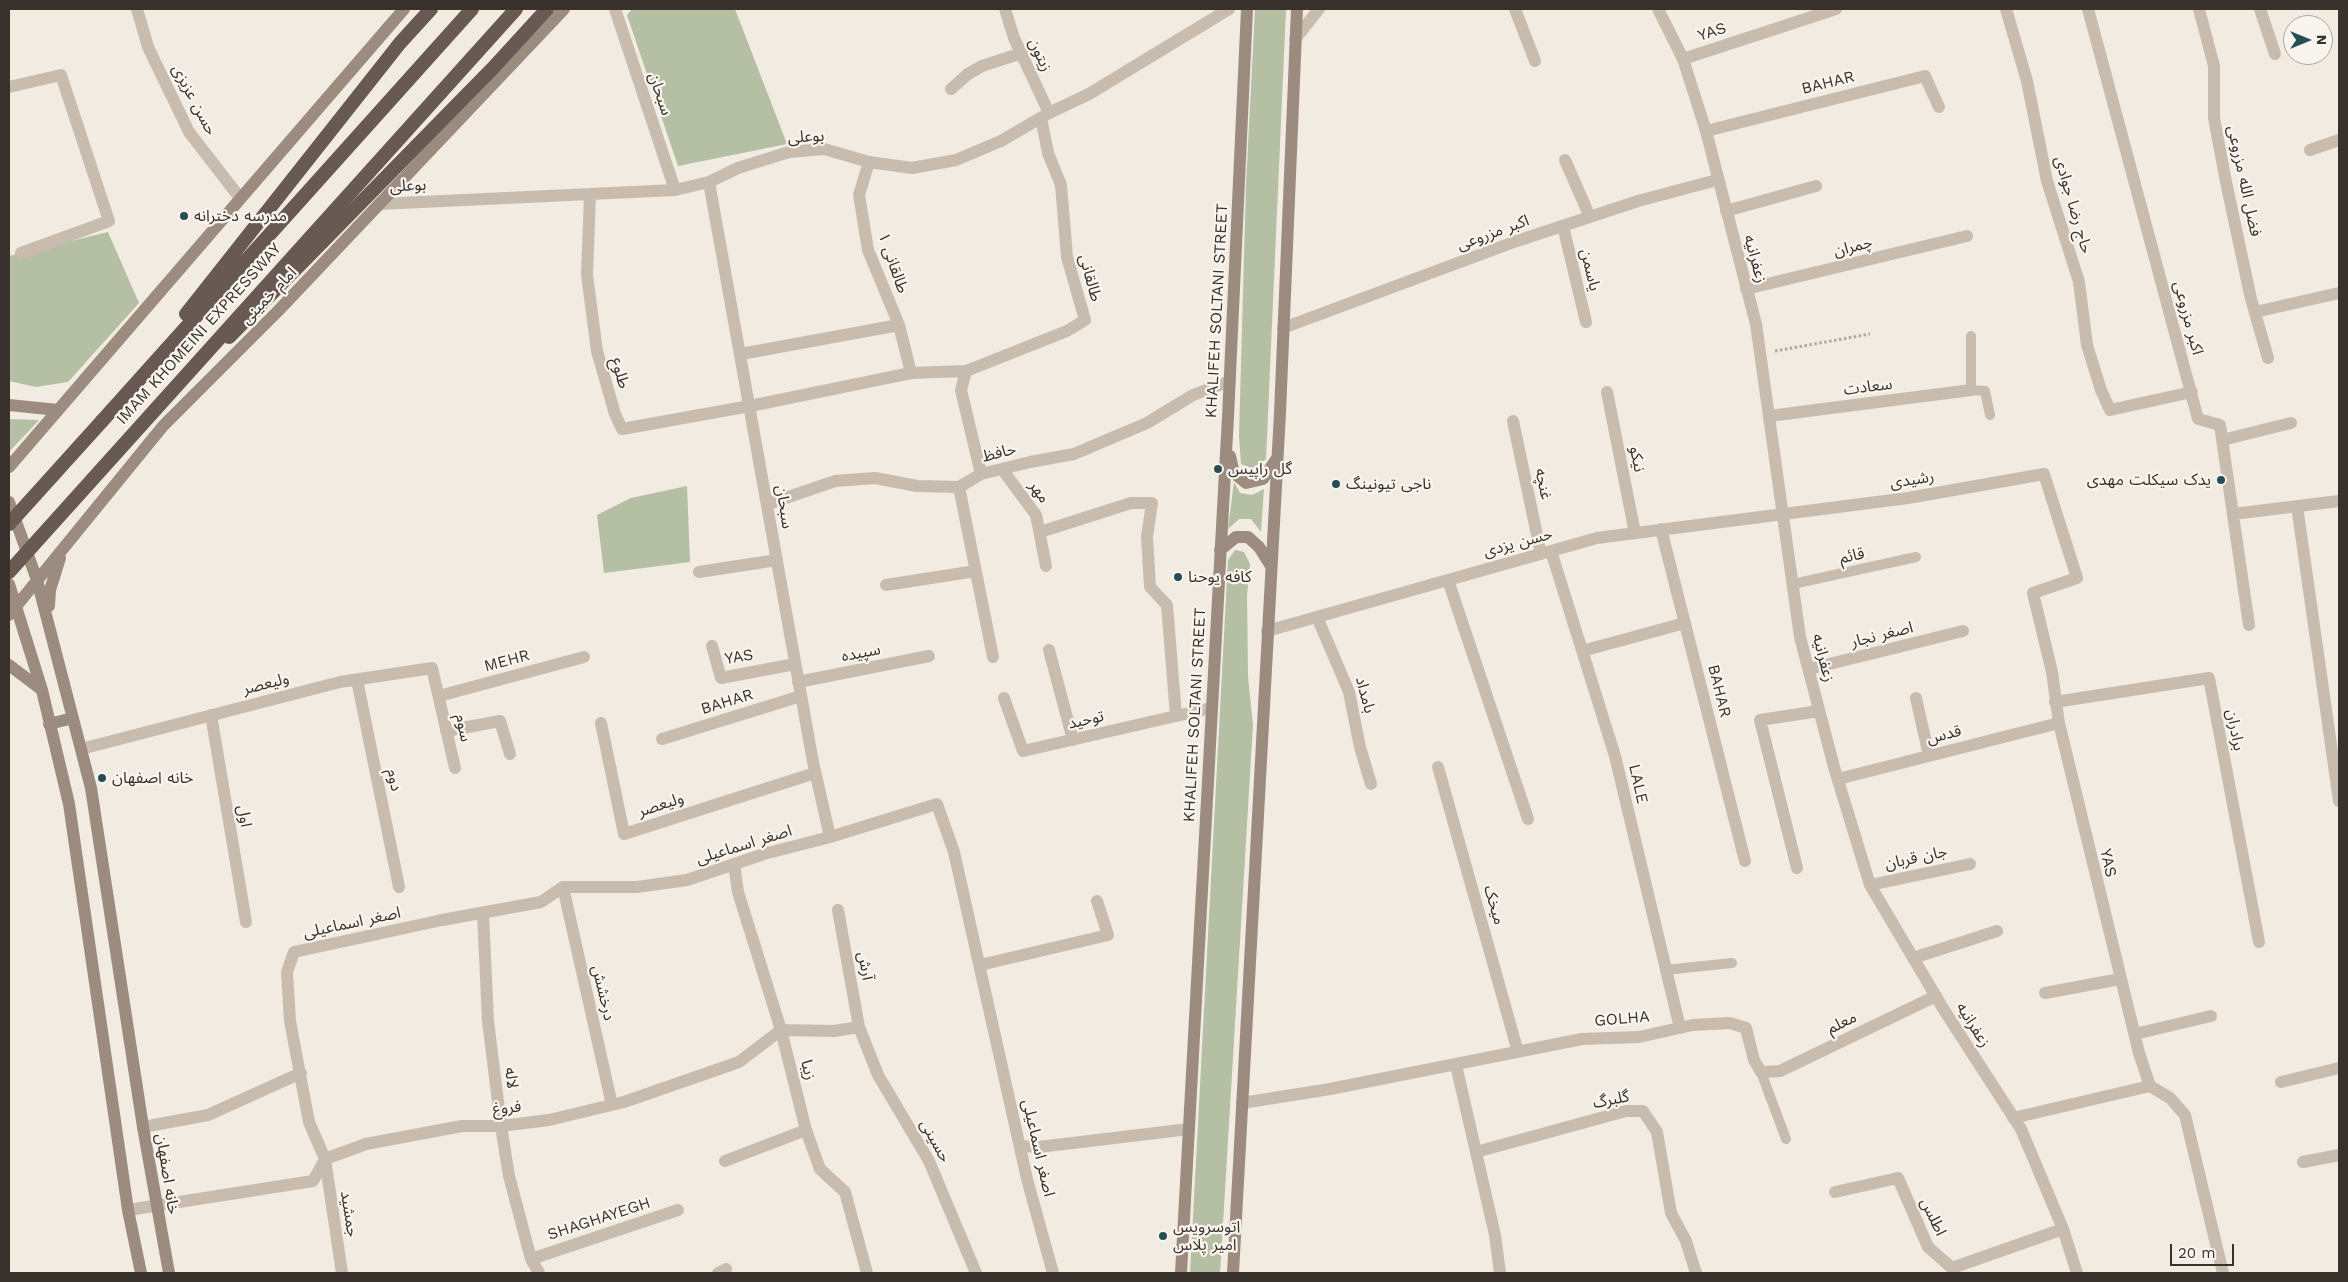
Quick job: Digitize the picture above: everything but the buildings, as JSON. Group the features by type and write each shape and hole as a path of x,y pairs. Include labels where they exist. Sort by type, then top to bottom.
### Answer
{"highway":[{"path":"102,421 400,43 431,9"},
{"name":"IMAM KHOMEINI EXPRESSWAY","path":"9,524 472,9"},
{"name":"IMAM KHOMEINI EXPRESSWAY","path":"9,572 516,9"},
{"path":"139,428 384,179 547,9"}],"main road":[{"path":"9,467 404,9"},
{"name":"امام خمینی","path":"13,610 163,426 278,311 564,9"},
{"name":"KHALIFEH SOLTANI STREET","path":"1181,1273 1227,444 1247,9"},
{"path":"1233,1273 1277,458 1296,9"},
{"path":"9,405 58,410"},
{"path":"1227,444 1234,473 1246,483 1263,479 1277,458"},
{"name":"خانه اصفهان","path":"9,502 38,580 91,788 143,1127 169,1273"},
{"path":"1220,550 1236,537 1248,537 1259,547 1271,566"},
{"path":"48,619 50,590 65,546"},
{"path":"9,584 13,610 42,690 69,804 128,1210 141,1273"},
{"path":"9,665 42,690"},
{"path":"49,724 73,718"}],"street":[{"name":"حسن عزیزی","path":"137,9 148,47 189,132 240,198"},
{"name":"سبحان","path":"615,9 675,190"},
{"name":"زیتون","path":"1005,9 1014,38 1022,53 1045,115"},
{"name":"بوعلی","path":"379,204 675,190 708,182 738,168 789,152 824,149 869,162 912,168 956,160 1001,141 1045,115 1089,94 1229,9"},
{"path":"1295,39 1319,9"},
{"path":"1515,9 1535,61"},
{"name":"زعفرانیه","path":"1658,9 1683,59 1706,130 1717,180 1756,324 1800,637 1838,779 1870,885 1936,996 2020,1129 2063,1229 2077,1273"},
{"name":"YAS","path":"1683,59 1836,9"},
{"name":"حاج رضا جوادی","path":"2006,9 2027,81 2047,181 2079,282 2087,345 2101,390 2110,410 2192,392"},
{"name":"اکبر مزروعی","path":"2088,9 2198,419 2220,425 2249,624"},
{"name":"فضل الله مزروعی","path":"2199,9 2214,66 2214,118 2226,182 2255,312 2268,358"},
{"path":"2260,9 2275,54"},
{"path":"951,89 968,74 982,66 1022,53"},
{"path":"9,87 61,75 109,221 21,253"},
{"name":"BAHAR","path":"1706,130 1925,76 1939,107"},
{"name":"طالقانی","path":"750,406 911,373 966,371 1067,331 1085,320 1066,257 1061,185 1048,153 1045,115"},
{"path":"2310,150 2339,140"},
{"path":"1565,160 1590,217"},
{"name":"طالقانی ۱","path":"869,162 859,195 868,250 899,325 911,373"},
{"name":"اکبر مزروعی","path":"1283,328 1514,242 1590,217 1717,180"},
{"name":"سبحان","path":"708,182 741,354 798,682 830,837"},
{"path":"1726,211 1816,186"},
{"name":"طلوع","path":"590,194 587,275 594,332 602,369 615,414 622,429 750,406"},
{"name":"یاسمن","path":"1563,226 1586,322"},
{"name":"چمران","path":"1746,289 1967,236"},
{"path":"2255,312 2339,292"},
{"path":"741,354 899,325"},
{"path":"966,371 961,390 981,474"},
{"name":"حافظ","path":"959,487 981,474 1074,454 1147,423 1193,396 1230,381"},
{"name":"سعادت","path":"1769,416 1971,390"},
{"name":"نیکو","path":"1607,392 1635,533"},
{"name":"غنچه","path":"1513,421 1546,552"},
{"path":"2222,440 2291,423"},
{"name":"مهر","path":"1002,468 1036,515 1046,566"},
{"name":"YAS","path":"2044,474 2077,578 2033,593 2052,672 2054,702 2120,979 2150,1086"},
{"name":"رشیدی","path":"1783,512 1908,498 2044,474"},
{"path":"768,504 835,481 875,478 917,486 959,487 993,657"},
{"path":"2233,514 2339,501"},
{"path":"1040,532 1131,503 1152,503 1147,537 1150,587 1167,605 1176,716"},
{"path":"2297,506 2338,801"},
{"name":"حسن یزدی","path":"1267,631 1597,538 1783,512"},
{"name":"BAHAR","path":"1661,529 1745,861"},
{"name":"LALE","path":"1546,552 1582,652 1615,756 1680,1028"},
{"path":"699,572 776,560"},
{"path":"886,585 976,571"},
{"path":"1448,580 1528,819"},
{"name":"بامداد","path":"1316,617 1350,692 1360,747 1371,784"},
{"path":"1582,652 1685,623"},
{"name":"اصغر نجار","path":"1809,669 1963,631"},
{"name":"YAS","path":"712,646 721,678 795,664"},
{"path":"1049,650 1072,740"},
{"name":"سپیده","path":"798,682 929,656"},
{"name":"MEHR","path":"439,696 584,657"},
{"name":"ولیعصر","path":"81,749 356,680 432,668 439,696"},
{"name":"برادران","path":"2054,702 2209,678 2259,942"},
{"name":"دوم","path":"356,680 399,887"},
{"name":"سوم","path":"439,696 455,768"},
{"name":"BAHAR","path":"662,739 801,696"},
{"name":"توحید","path":"1004,698 1023,751 1211,708"},
{"path":"1916,698 1929,756"},
{"path":"1797,868 1760,720 1819,711"},
{"name":"اول","path":"211,715 246,922"},
{"path":"446,731 500,721 510,754"},
{"name":"ولیعصر","path":"600,723 624,834 816,773"},
{"name":"قدس","path":"1838,779 2059,723"},
{"name":"میخک","path":"1438,767 1518,1052"},
{"name":"اصغر اسماعیلی","path":"325,1159 309,1122 290,1021 287,972 294,952 483,912 541,902 563,887 637,887 687,880 734,864 937,804 954,852 1027,1179 1054,1273"},
{"name":"زیبا","path":"734,864 738,892 781,1030 806,1130 820,1169 844,1192 868,1273"},
{"name":"جان قربان","path":"1870,885 1970,864"},
{"name":"درخشش","path":"563,887 612,1105"},
{"path":"980,965 1108,935 1097,901"},
{"name":"آرش","path":"838,910 859,1027"},
{"name":"لاله","path":"483,912 488,1021 501,1126 509,1176 532,1259 539,1273"},
{"path":"1913,958 1997,931"},
{"path":"2045,993 2120,979"},
{"name":"معلم","path":"1761,1072 1780,1071 1936,996"},
{"path":"2134,1034 2211,1016"},
{"name":"GOLHA","path":"1242,1103 1330,1089 1582,1039 1640,1037 1693,1024 1730,1023 1746,1028 1754,1060 1761,1072"},
{"path":"781,1030 834,1030 859,1027"},
{"name":"حسینی","path":"859,1027 878,1075 930,1161 976,1273"},
{"name":"فروغ","path":"325,1159 366,1144 462,1126 501,1126 549,1120 612,1105 739,1062 781,1030"},
{"path":"1456,1065 1495,1235 1500,1273"},
{"path":"2282,1082 2339,1068"},
{"path":"143,1127 208,1115 301,1073"},
{"path":"2013,1118 2150,1086 2170,1098 2185,1115 2223,1273"},
{"name":"گلبرگ","path":"1476,1152 1626,1111 1643,1111 1657,1132 1671,1213 1686,1241 1696,1273"},
{"path":"1020,1146 1039,1147 1189,1129"},
{"path":"725,1161 806,1130"},
{"path":"2303,1162 2339,1155"},
{"path":"128,1210 156,1204 286,1186 313,1180 325,1159"},
{"name":"جمشید","path":"325,1159 342,1273"},
{"name":"اطلس","path":"1835,1192 1898,1178 1928,1247 1952,1268 2063,1229"},
{"name":"SHAGHAYEGH","path":"532,1259 678,1210"}],"lane":[{"path":"1971,336 1971,390 1985,391 1990,415"},
{"name":"قائم","path":"1793,584 1916,558"},
{"path":"1665,970 1732,963"},
{"path":"1761,1072 1786,1139"}],"path":[{"path":"1760,353 1870,334"}],"green space":[{"path":"632,9 735,9 787,144 678,166 627,15"},
{"path":"1255,9 1286,9 1266,459 1254,469 1241,464 1239,436 1246,184"},
{"path":"108,232 139,303 68,382 36,387 9,381 9,256"},
{"path":"9,419 39,420 9,452"},
{"path":"1234,482 1240,493 1252,495 1264,489 1261,532 1251,519 1239,519 1228,529"},
{"path":"687,486 690,562 604,573 597,515 631,498"},
{"path":"1235,550 1244,552 1250,564 1247,595 1248,677 1253,725 1220,1273 1190,1273 1228,560"}],"place":[{"name":"مدرسه دخترانه","path":"184,216"},
{"name":"گل راپیس","path":"1218,469"},
{"name":"یدک سیکلت مهدی","path":"2221,480"},
{"name":"ناجی‌ تیونینگ","path":"1336,484"},
{"name":"کافه یوحنا","path":"1178,577"},
{"name":"خانه اصفهان","path":"102,778"},
{"name":"اتوسرويس امير پلاس","path":"1163,1236"}]}
